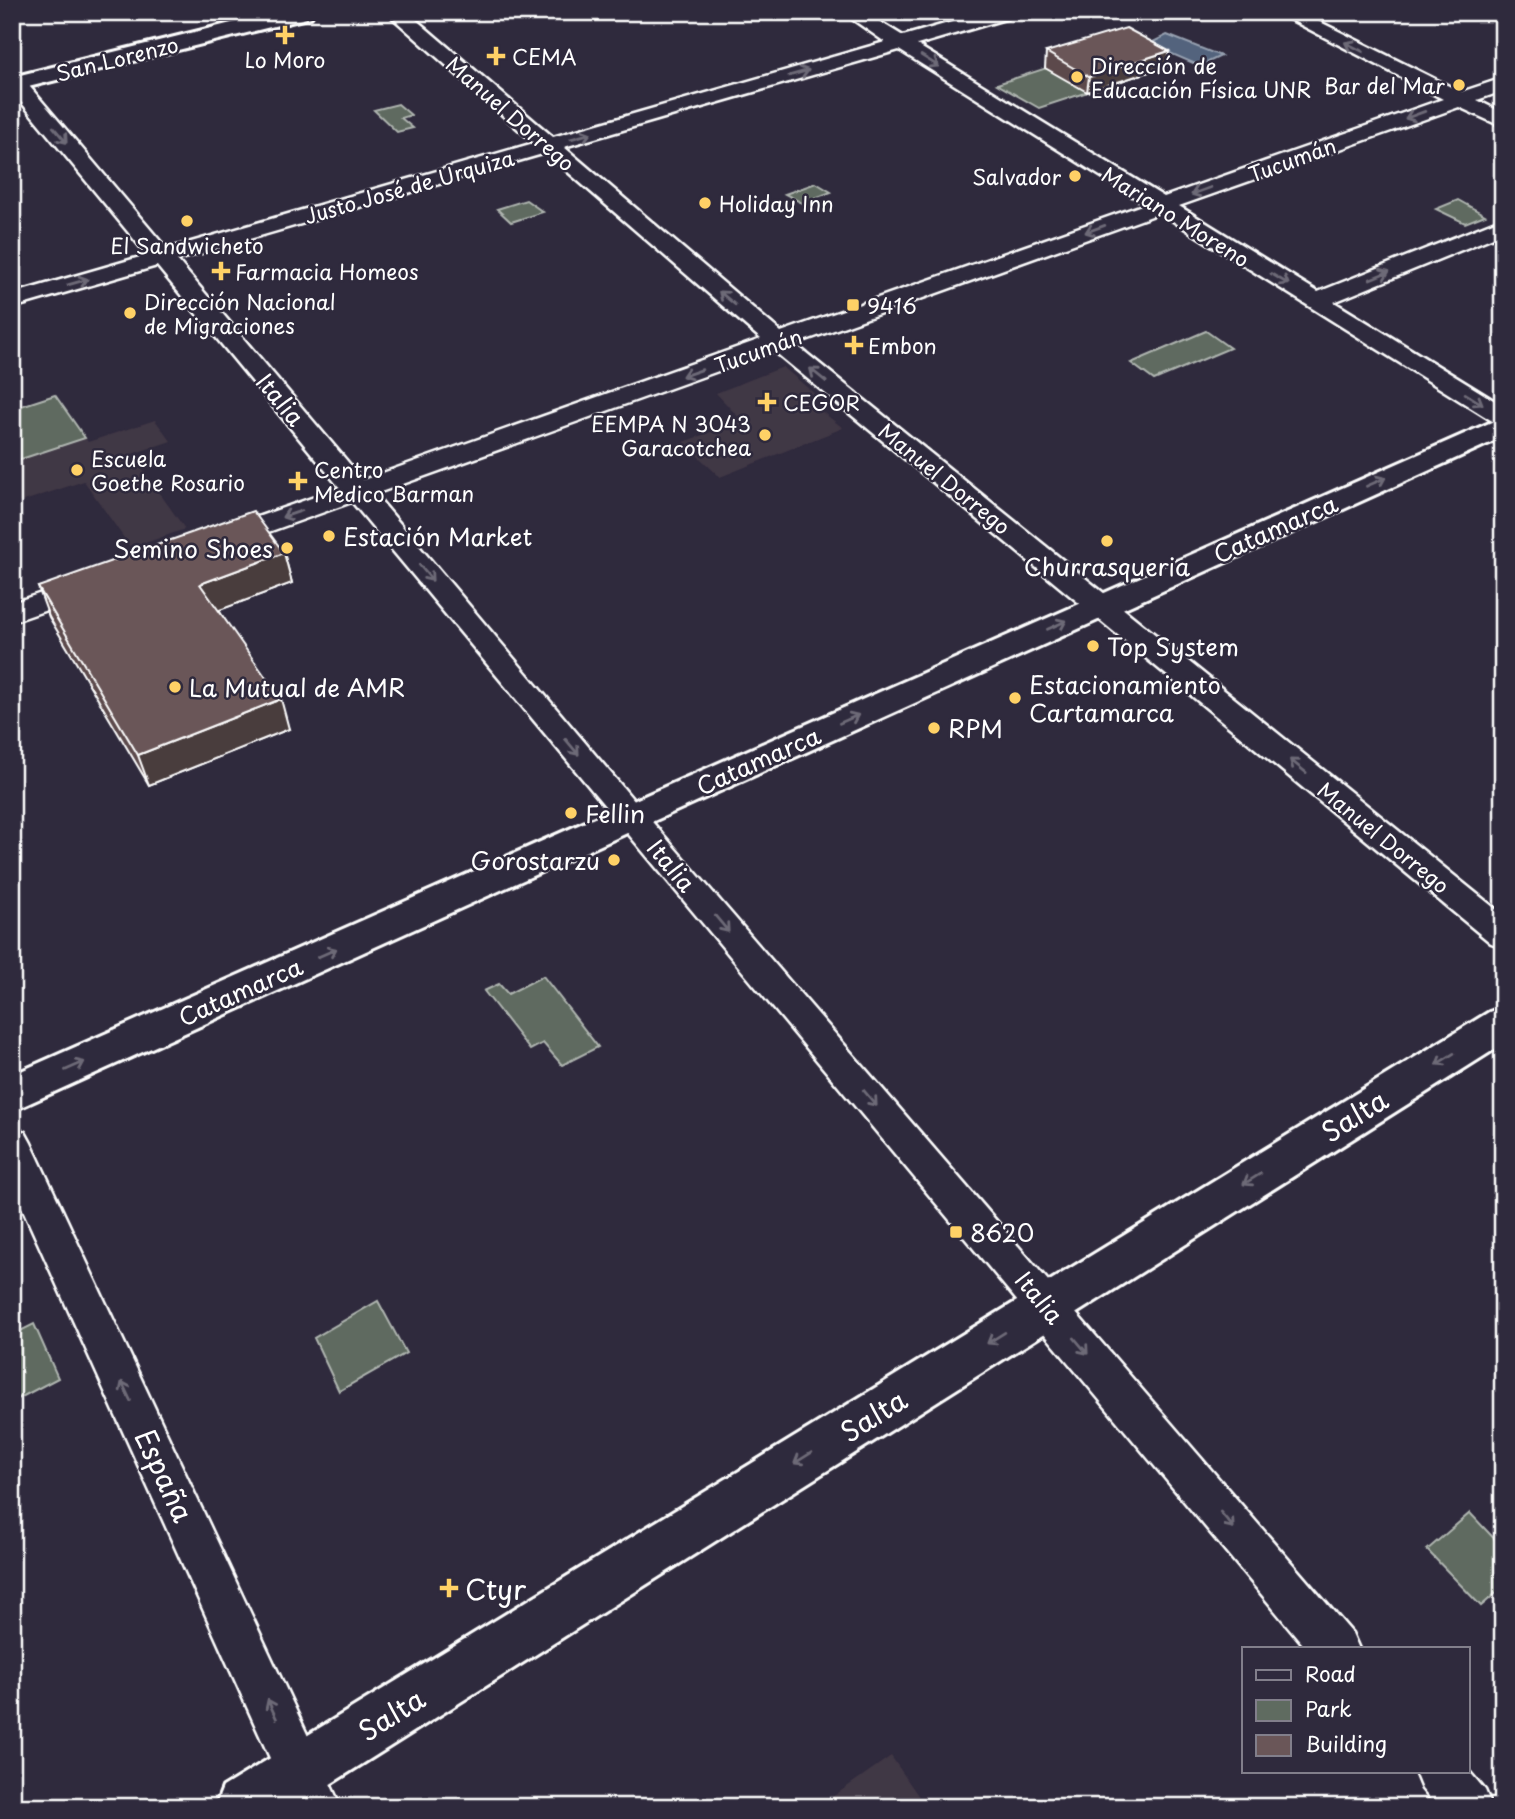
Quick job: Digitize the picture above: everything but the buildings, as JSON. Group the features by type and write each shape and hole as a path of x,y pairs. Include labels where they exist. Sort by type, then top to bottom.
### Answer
{"main road":[{"name":"San Lorenzo","path":"14,82 303,12"},
{"name":"Catamarca","path":"12,1094 1503,426"},
{"name":"Salta","path":"243,1807 309,1789 1048,1306 1503,1023"}],"street":[{"name":"Manuel Dorrego","path":"395,12 547,146 779,342 1503,934"},
{"name":"Mariano Moreno","path":"851,12 1159,206 1503,417"},
{"name":"Justo José de Urquiza","path":"12,301 1008,12"},
{"path":"1285,12 1503,121"},
{"name":"Italia","path":"14,82 630,817 1048,1306 1334,1647"},
{"name":"Tucumán","path":"190,551 1503,84"},
{"path":"1317,301 1503,225"},
{"path":"12,613 113,578"},
{"name":"España","path":"12,1143 309,1789"},
{"path":"1440,1773 1468,1807"}],"shaded area":[{"name":"EEMPA N 3043 Garacotchea","path":"783,367 816,395 806,399 843,428 720,477 683,442 742,421 716,393"},
{"name":"Escuela Goethe Rosario","path":"55,395 88,442 155,420 171,441 132,454 185,529 131,548 84,481 12,505 12,409"},
{"path":"891,1756 926,1807 818,1807"}],"green space":[{"name":"Dirección de Educación Física UNR","path":"1124,43 1167,66 1039,108 997,84"},
{"path":"398,104 411,115 401,118 413,128 397,132 374,110"},
{"path":"816,183 831,192 802,203 785,194"},
{"path":"526,200 543,212 511,222 497,209"},
{"path":"1458,200 1485,215 1465,223 1436,209"},
{"path":"1206,331 1230,348 1154,380 1131,363"},
{"path":"55,395 85,438 12,462 12,409"},
{"path":"543,976 598,1047 562,1065 543,1043 530,1050 484,991 499,984 508,994"},
{"path":"378,1301 406,1353 339,1391 314,1338"},
{"path":"34,1324 58,1378 12,1402 12,1335"},
{"path":"1470,1513 1503,1548 1503,1587 1481,1606 1427,1550"}],"water":[{"path":"1167,35 1221,56 1200,66 1149,44"}],"place":[{"name":"Lo Moro","path":"285,35"},
{"name":"CEMA","path":"496,56"},
{"name":"Dirección de Educación Física UNR","path":"1077,77"},
{"name":"Bar del Mar","path":"1459,85"},
{"name":"Salvador","path":"1075,176"},
{"name":"Holiday Inn","path":"705,203"},
{"name":"El Sandwicheto","path":"187,221"},
{"name":"Farmacia Homeos","path":"221,271"},
{"name":"9416","path":"853,305"},
{"name":"Dirección Nacional de Migraciones","path":"130,313"},
{"name":"Embon","path":"854,345"},
{"name":"CEGOR","path":"767,402"},
{"name":"EEMPA N 3043 Garacotchea","path":"765,435"},
{"name":"Escuela Goethe Rosario","path":"77,470"},
{"name":"Centro Medico Barman","path":"298,481"},
{"name":"Estación Market","path":"329,536"},
{"name":"Churrasqueria","path":"1107,541"},
{"name":"Semino Shoes","path":"287,548"},
{"name":"Top System","path":"1093,646"},
{"name":"La Mutual de AMR","path":"175,687"},
{"name":"Estacionamiento Cartamarca","path":"1015,698"},
{"name":"RPM","path":"934,728"},
{"name":"Fellin","path":"571,813"},
{"name":"Gorostarzu","path":"614,860"},
{"name":"8620","path":"956,1232"},
{"name":"Ctyr","path":"449,1588"}]}
